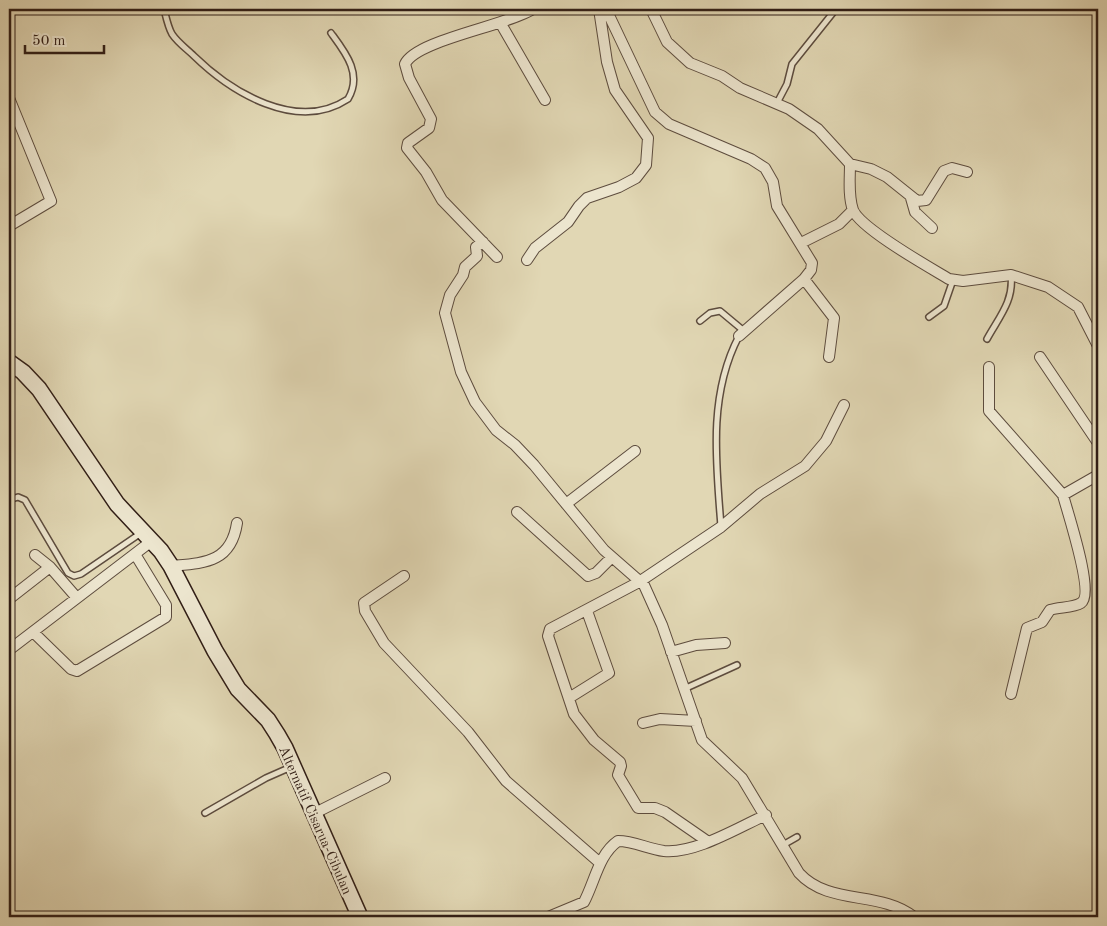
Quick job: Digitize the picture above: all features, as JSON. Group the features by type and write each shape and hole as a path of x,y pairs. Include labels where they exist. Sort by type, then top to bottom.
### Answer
{"street":[{"path":"497,257 442,200 426,172 407,148 408,143 429,128 431,119 409,78 405,64 410,57 446,39 469,31 501,24 532,9"},
{"path":"527,260 536,248 568,222 579,206 588,198 619,187 636,178 646,165 648,138 615,90 607,62 599,9"},
{"path":"606,9 655,112 669,124 751,159 765,168 773,182 777,206 812,263 812,270 804,279 741,333"},
{"path":"650,9 667,42 690,63 722,76 740,88 777,103 818,129 850,164 872,169 887,177 911,198 917,201 926,200 941,176 948,169 967,172"},
{"path":"501,24 545,100"},
{"path":"9,98 52,202 9,226"},
{"path":"850,164 850,196 853,210 867,226 925,265 953,280 974,280 1011,275 1034,281 1070,299 1084,317 1098,346"},
{"path":"911,198 915,212 932,228"},
{"path":"801,243 839,224 853,210"},
{"path":"483,242 476,247 477,256 467,263 463,274 450,295 445,313 461,372 475,402 488,421 515,445 612,557 644,585 656,609 683,689 705,744 736,771 766,815 792,864 808,882 835,893 890,903 914,917"},
{"path":"804,279 834,318 829,357"},
{"path":"1040,357 1098,443"},
{"name":"Alternatif Cisarua-Cibulan","path":"9,362 23,372 34,384 117,504 148,536 171,566 215,651 238,689 268,720 285,748 360,917"},
{"path":"989,367 989,411 1063,495 1079,552 1085,587 1083,599 1079,604 1050,610 1042,622 1027,628 1011,694"},
{"path":"707,841 664,812 655,808 638,808 618,775 621,766 620,762 589,734 574,714 548,636 550,630 639,582 721,527 749,502 812,460 826,441 844,405"},
{"path":"566,504 635,451"},
{"path":"1063,495 1098,474"},
{"path":"517,512 588,576 596,573 612,557"},
{"path":"171,566 205,563 218,557 228,548 236,533 237,524"},
{"path":"9,650 135,554 148,536"},
{"path":"33,632 71,669 77,671 166,616 166,605 135,554"},
{"path":"35,556 50,567 77,598"},
{"path":"9,599 50,567"},
{"path":"404,576 364,603 365,611 384,643 468,732 506,781 600,863"},
{"path":"569,698 609,673 587,611"},
{"path":"671,652 696,645 725,643"},
{"path":"643,723 660,719 696,721"},
{"path":"313,814 385,778"},
{"path":"548,917 584,902 600,863 610,846 618,840 640,843 662,851 682,851 766,815"}],"lane":[{"path":"164,9 172,34 214,75 246,96 282,109 323,110 348,99 353,87 352,68 348,57 331,33"},
{"path":"777,103 787,84 792,64 836,9"},
{"path":"987,339 1008,304 1012,288 1011,275"},
{"path":"929,317 944,306 953,280"},
{"path":"700,321 710,312 720,311 741,333 724,370 717,403 716,458 721,527"},
{"path":"9,500 18,496 25,500 68,573 74,576 81,574 148,536"},
{"path":"683,689 737,665"},
{"path":"206,813 235,798 266,778 293,766"},
{"path":"782,845 798,837"}]}
